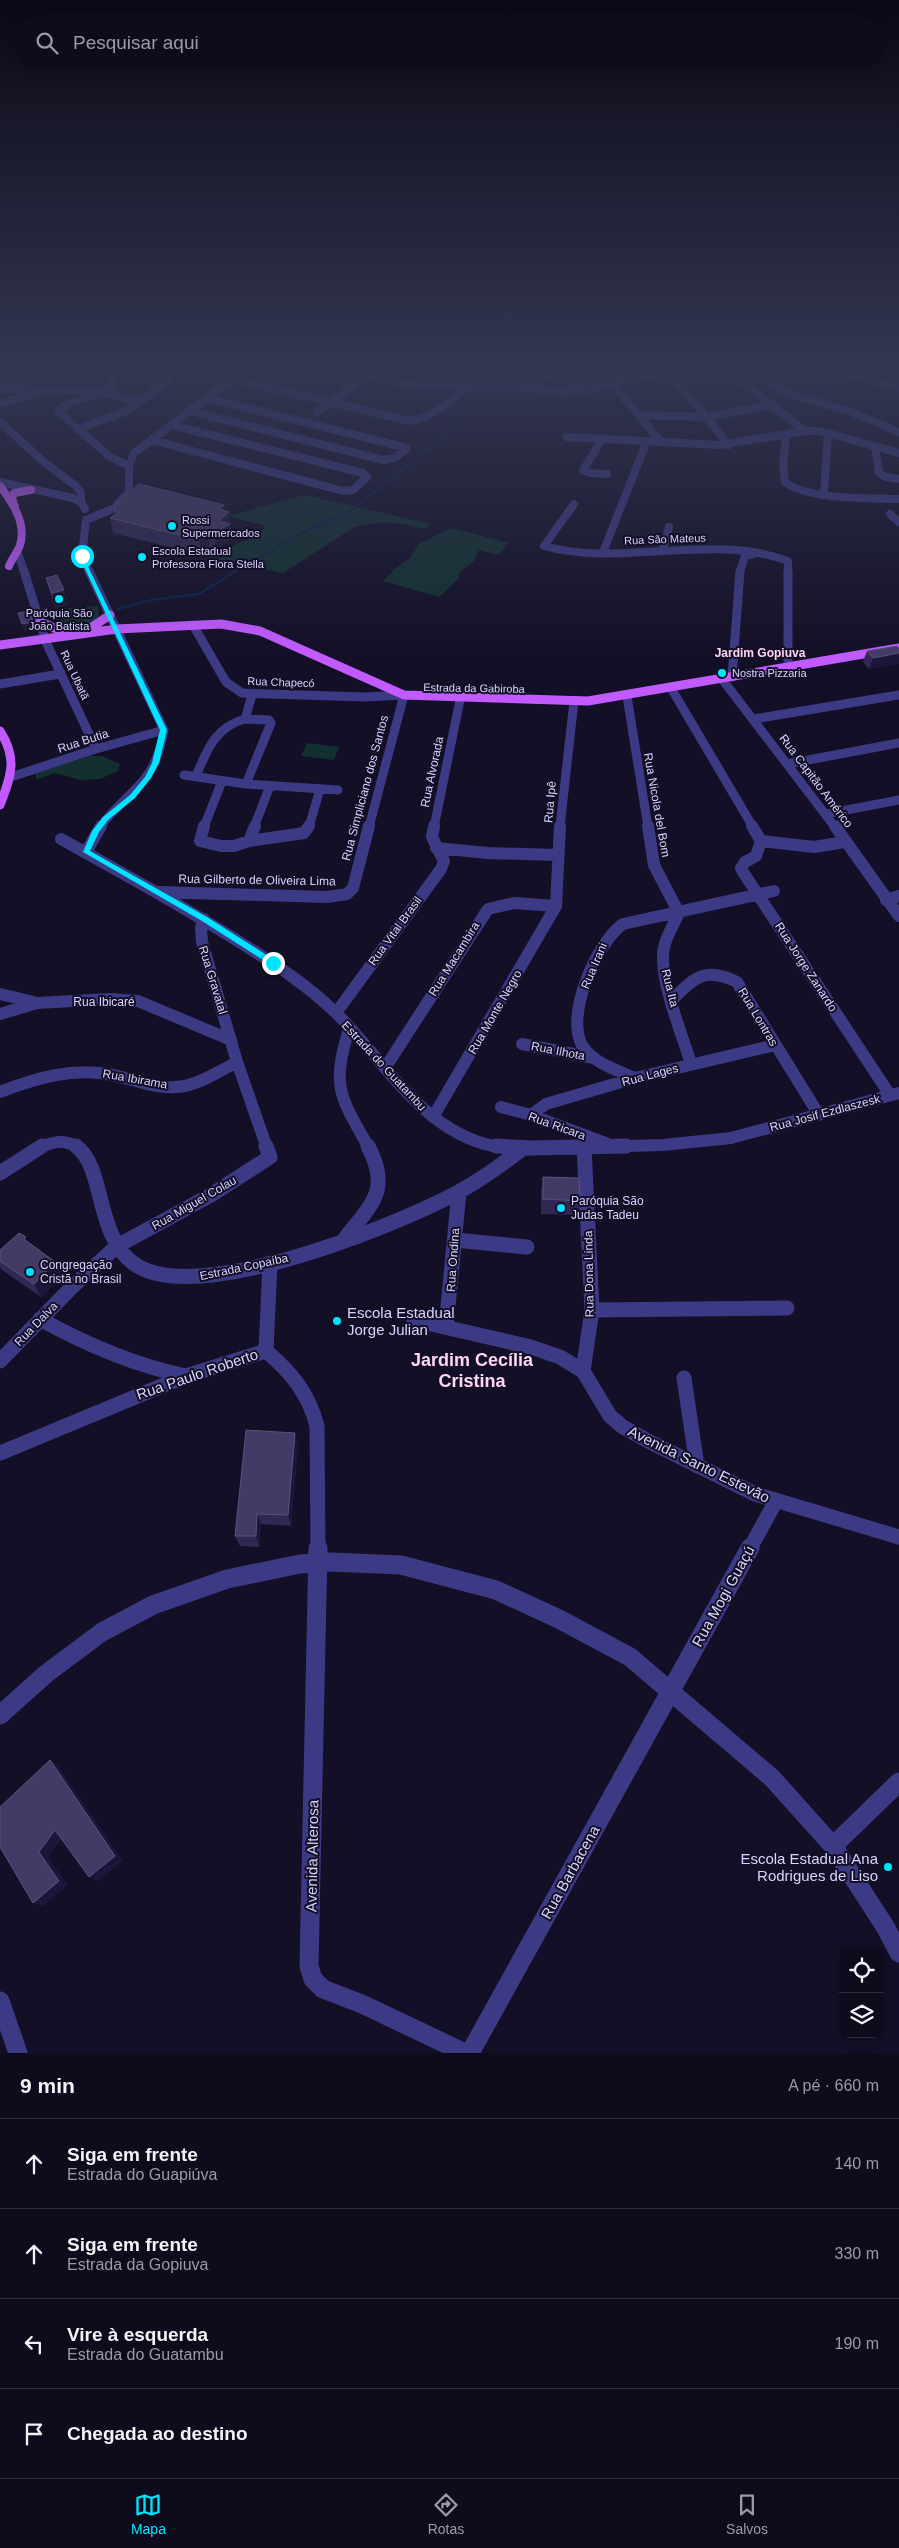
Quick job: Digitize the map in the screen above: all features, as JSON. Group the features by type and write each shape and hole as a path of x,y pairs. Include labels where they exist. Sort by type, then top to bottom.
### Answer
{"main road":[{"path":"0,486 15,507"},
{"path":"5,569 18,550 21,534 20,522 12,498 14,493 31,490"},
{"path":"0,498 14,515 21,534"},
{"path":"40,622 74,635 101,623 110,615"},
{"name":"Estrada da Gabiroba","path":"0,645 116,629 221,624 260,631 404,695 460,700 574,700 627,696 899,648"},
{"path":"0,731 10,747 12,758 11,777 0,805"}],"street":[{"path":"45,463 80,490 83,506"},
{"path":"123,463 129,466"},
{"path":"86,852 96,831 106,818 132,796 148,778 156,763 164,730 82,556 84,534 94,520 112,510 129,492 130,463"},
{"path":"237,463 343,491 352,490 364,482 367,476 319,463"},
{"path":"587,463 583,470 590,473 607,474"},
{"path":"603,552 638,463"},
{"path":"784,463 786,484 804,491 899,499"},
{"path":"824,494 826,463"},
{"path":"877,463 879,473 886,477 899,479"},
{"path":"65,478 73,491 66,496"},
{"path":"0,486 66,496 83,506 94,520"},
{"name":"Rua São Mateus","path":"574,504 544,546 570,552 723,548 752,554 764,554 785,560 788,563 788,667"},
{"path":"890,514 899,522"},
{"path":"84,534 94,520"},
{"path":"663,549 669,527"},
{"name":"Rua Ubatã","path":"18,550 45,639 96,749"},
{"path":"728,678 740,566 745,556 752,554"},
{"path":"5,569 22,567"},
{"name":"Rua Chapecó","path":"193,625 226,682 233,689 252,695 404,695"},
{"path":"0,684 60,674"},
{"name":"Rua Capitão Américo","path":"728,678 754,719 826,814 899,916"},
{"path":"671,688 761,841 814,847 845,842"},
{"path":"245,719 252,695"},
{"name":"Rua Simpliciano dos Santos","path":"353,888 404,695"},
{"path":"754,719 899,695"},
{"name":"Rua Nicola del Bom","path":"627,696 654,865 679,913"},
{"name":"Rua Alvorada","path":"436,848 432,838 434,820 460,700"},
{"name":"Rua Ipê","path":"556,906 559,887 558,855 561,802 574,700"},
{"path":"196,776 221,728 229,722 245,719 269,720 271,723 246,784"},
{"name":"Rua Butia","path":"11,777 96,749 164,730"},
{"path":"788,764 899,743"},
{"path":"184,775 246,784 338,790"},
{"path":"222,781 207,815 200,841 221,846 234,846 249,841 304,833 308,829 320,789"},
{"path":"249,841 270,786"},
{"path":"826,814 899,800"},
{"name":"Estrada do Guatambu","path":"61,839 204,919 297,978 336,1013 384,1068 433,1117 464,1138 500,1147 522,1149 671,1145 752,1133"},
{"name":"Rua Jorge Zanardo","path":"761,841 756,856 744,862 741,868 894,1094"},
{"path":"436,848 488,853 558,855"},
{"name":"Rua Vital Brasil","path":"336,1013 441,869 444,861 436,848"},
{"name":"Rua Gilberto de Oliveira Lima","path":"158,892 327,897 347,894 353,888"},
{"name":"Rua Irani","path":"636,1078 594,1058 578,1038 576,1017 604,940 623,924 774,891"},
{"path":"886,900 899,896"},
{"name":"Rua Macambira","path":"384,1068 488,909 514,903 556,906"},
{"name":"Rua Monte Negro","path":"433,1117 488,1026 556,906"},
{"name":"Rua Ita","path":"679,913 667,938 663,955 665,975 691,1064"},
{"name":"Rua Gravatal","path":"204,919 201,934 202,942 237,1062 270,1157"},
{"name":"Rua Lontras","path":"673,999 694,978 717,974 727,976 737,982 819,1115"},
{"path":"0,994 37,1003"},
{"name":"Rua Ibicaré","path":"0,1014 37,1003 110,999 138,1001 231,1040"},
{"path":"342,1242 367,1207 378,1187 381,1177 377,1163 359,1133 339,1087 338,1074 349,1029"},
{"name":"Rua Ilhota","path":"522,1044 594,1058"},
{"name":"Rua Lages","path":"531,1116 546,1104 636,1078 775,1045"},
{"name":"Rua Ibirama","path":"0,1092 39,1077 74,1073 111,1074 159,1086 184,1086 237,1062"},
{"name":"Rua Josif Ezdlaszesk","path":"752,1133 894,1094"},
{"name":"Rua Ricara","path":"501,1107 614,1146"},
{"path":"0,1173 32,1150 50,1142 66,1142 78,1146 86,1153 91,1165 117,1246"},
{"name":"Rua Dona Linda","path":"583,1371 592,1310 584,1147"},
{"name":"Estrada Copaíba","path":"117,1246 144,1270 163,1276 194,1277 270,1263 342,1242 439,1203 459,1192 522,1149"},
{"name":"Rua Miguel Colau","path":"117,1246 203,1200 270,1157"},
{"name":"Rua Ondina","path":"446,1327 459,1192"},
{"path":"455,1240 527,1246"},
{"name":"Rua Dalva","path":"0,1361 89,1270 117,1246"},
{"path":"266,1351 270,1263"},
{"path":"592,1310 787,1308"},
{"path":"40,1319 92,1348 124,1361 148,1369 186,1376"},
{"path":"414,1320 553,1354 583,1371"},
{"name":"Rua Paulo Roberto","path":"0,1453 186,1376 266,1351 284,1366 306,1394 314,1410 316,1426 318,1563"},
{"name":"Avenida Santo Estevão","path":"583,1371 610,1416 623,1427 698,1466 776,1501 899,1537"},
{"path":"684,1378 698,1466"},
{"name":"Rua Mogi Guaçú","path":"670,1692 776,1501"},
{"name":"Avenida Alterosa","path":"318,1563 309,1956 313,1979 323,1989 362,2004 465,2053"},
{"path":"0,1715 47,1673 102,1632 153,1605 202,1586 227,1579 300,1564 401,1565 496,1590 559,1619 630,1657 772,1778 833,1846 886,1928 899,1953"},
{"name":"Rua Barbacena","path":"470,2053 670,1692"},
{"path":"833,1846 899,1782"},
{"path":"0,2000 18,2053"}],"green space":[{"path":"305,495 431,524 426,529 389,523 363,525 353,528 283,573 206,557 257,536 266,526 227,516"},
{"path":"451,528 509,543 499,555 479,550 474,561 460,572 459,578 439,597 383,581 398,566 409,559 419,544"},
{"path":"98,606 99,621 85,627 64,629 45,610"},
{"path":"307,743 339,747 334,760 301,756"},
{"path":"91,756 102,756 120,764 118,771 100,779 80,780 55,773 36,780 36,773"}],"building":[{"path":"139,484 224,505 219,509 229,512 219,521 230,524 214,533 207,532 199,540 110,518 117,513 114,509 115,505"},
{"path":"57,575 64,590 52,593 46,578"},
{"path":"30,611 33,622 22,624 18,613"},
{"path":"897,646 899,653 873,658 867,651"},
{"path":"543,1177 579,1178 580,1201 543,1199"},
{"path":"19,1233 26,1237 24,1239 55,1262 34,1284 0,1261 0,1250"},
{"path":"246,1430 295,1433 288,1515 257,1514 256,1536 235,1536"},
{"path":"50,1760 115,1856 89,1877 55,1830 39,1852 59,1881 33,1903 0,1847 0,1807"}],"waterway":[{"path":"234,572 309,529 350,511 411,463"},
{"path":"118,609 151,600 199,594 236,571"}],"place":[{"name":"Rossi Supermercados","path":"172,526"},
{"name":"Escola Estadual Professora Flora Stella","path":"142,557"},
{"name":"Paróquia São João Batista","path":"59,599"},
{"name":"Nostra Pizzaria","path":"722,673"},
{"name":"Paróquia São Judas Tadeu","path":"561,1208"},
{"name":"Congregação Cristã no Brasil","path":"30,1272"},
{"name":"Escola Estadual Jorge Julian","path":"337,1321"},
{"name":"Escola Estadual Ana Rodrigues de Liso","path":"888,1867"}],"district":[{"name":"Jardim Gopiuva","path":"760,653"},
{"name":"Jardim Cecília Cristina","path":"472,1370"}],"route":[{"path":"82,556 164,730 156,763 148,778 132,796 106,818 96,831 86,852 204,919 273,963"}]}
